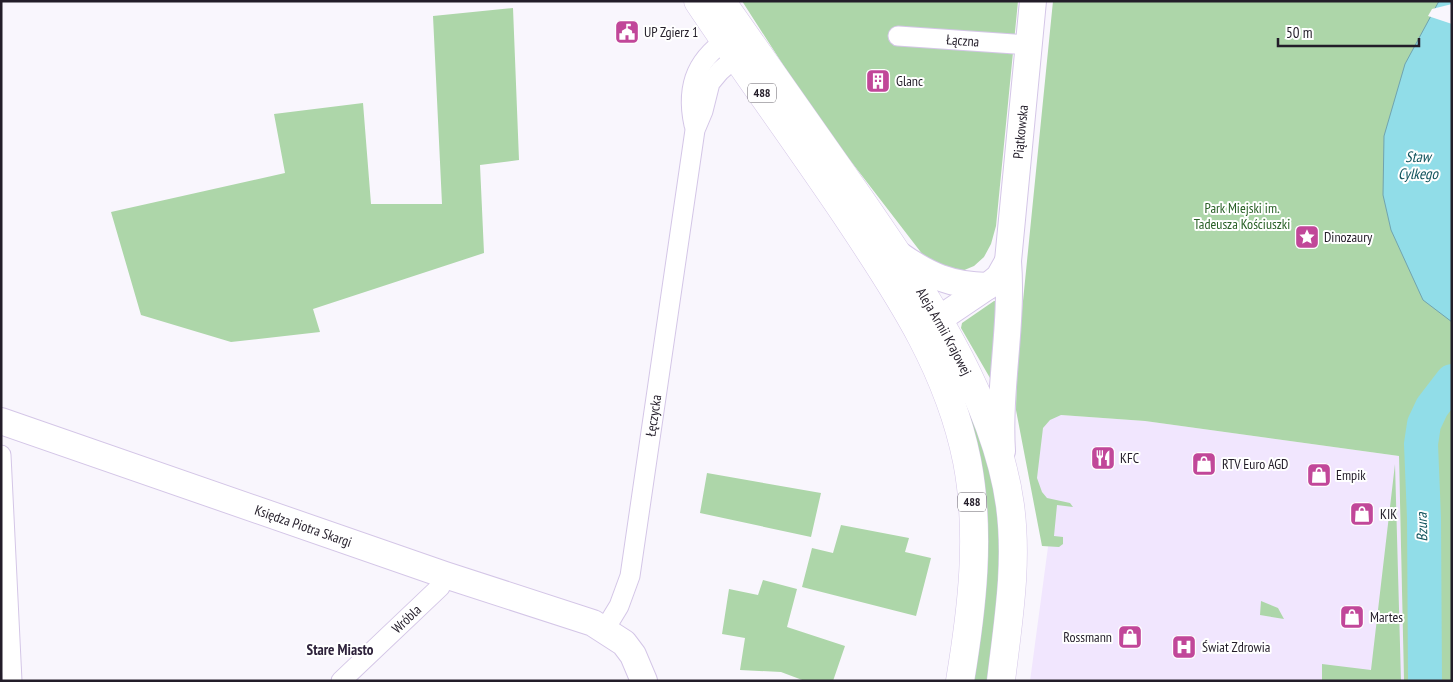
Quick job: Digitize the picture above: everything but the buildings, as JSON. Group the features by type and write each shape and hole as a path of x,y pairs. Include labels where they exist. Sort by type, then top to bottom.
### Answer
{"main road":[{"name":"488","path":"698,1 734,43"},
{"name":"488","path":"721,1 734,43"},
{"name":"Aleja Armii Krajowej","path":"734,43 898,254 929,325 938,367 956,416 971,490 974,521 973,578 960,681"},
{"name":"Aleja Armii Krajowej","path":"734,43 888,277 929,325 976,398 1003,467 1010,506 1013,567 1001,681"}],"street":[{"name":"Piątkowska","path":"1003,467 1000,402 1010,292 1008,261 1033,1"},
{"name":"Łączna","path":"898,36 1028,45"},
{"name":"Łęczycka","path":"605,629 619,606 630,576 695,130 691,108 698,68 705,56 734,43"},
{"path":"898,254 938,278 954,283 988,286"},
{"path":"929,325 988,286 999,276 1008,261"},
{"name":"Księdza Piotra Skargi","path":"1,421 445,575 581,618 605,629"},
{"path":"1,455 12,681"},
{"name":"Wróbla","path":"341,681 440,587 445,575"},
{"path":"605,629 624,643 633,654 644,681"}],"shaded area":[{"path":"1016,410 1145,421 1399,456 1404,681 1030,681 1048,547"}],"green space":[{"path":"742,1 1018,1 996,226 991,244 984,257 974,266 962,271 948,271 923,255 816,116"},
{"name":"Park Miejski im. Tadeusza Kościuszki","path":"1053,1 1452,1 1452,681 1404,681 1399,456 1145,421 1061,415 1050,420 1043,428 1037,478 1042,492 1047,498 1070,503 1073,507 1057,505 1054,536 1063,537 1063,544 1059,547 1042,546 1016,410 1017,361"},
{"path":"513,8 519,160 480,165 484,253 313,309 320,332 231,342 141,315 111,212 285,173 274,114 363,103 371,204 442,204 433,16"},
{"path":"994,301 998,301 992,375 990,378 961,328 962,323"},
{"path":"950,358 991,469 1001,537 1001,569 988,681 973,681"},
{"path":"1395,464 1401,681 1322,681 1322,664 1371,670"},
{"path":"707,473 821,493 811,537 700,513"},
{"path":"841,525 909,538 905,552 931,558 916,616 802,587 812,548 833,553"},
{"path":"763,580 797,589 787,627 845,646 833,681 805,681 781,672 740,670 745,638 722,634 729,589 758,595"},
{"path":"1261,601 1278,608 1284,619 1260,615"}],"water":[{"name":"Staw Cylkego","path":"1439,1 1452,1 1452,322 1423,300 1391,230 1383,195 1384,136 1405,64"}],"pier":[{"path":"1452,4 1452,24 1428,16 1432,9"}],"waterway":[{"name":"Bzura","path":"1425,681 1424,518 1421,444 1424,424 1432,407 1452,381"}],"place":[{"name":"UP Zgierz 1","path":"627,32"},
{"name":"Glanc","path":"878,81"},
{"name":"Dinozaury","path":"1307,237"},
{"name":"KFC","path":"1103,458"},
{"name":"RTV Euro AGD","path":"1204,464"},
{"name":"Empik","path":"1319,475"},
{"name":"KIK","path":"1362,514"},
{"name":"Martes","path":"1352,617"},
{"name":"Rossmann","path":"1130,637"},
{"name":"Świat Zdrowia","path":"1184,647"}],"district":[{"name":"Stare Miasto","path":"340,650"}]}
